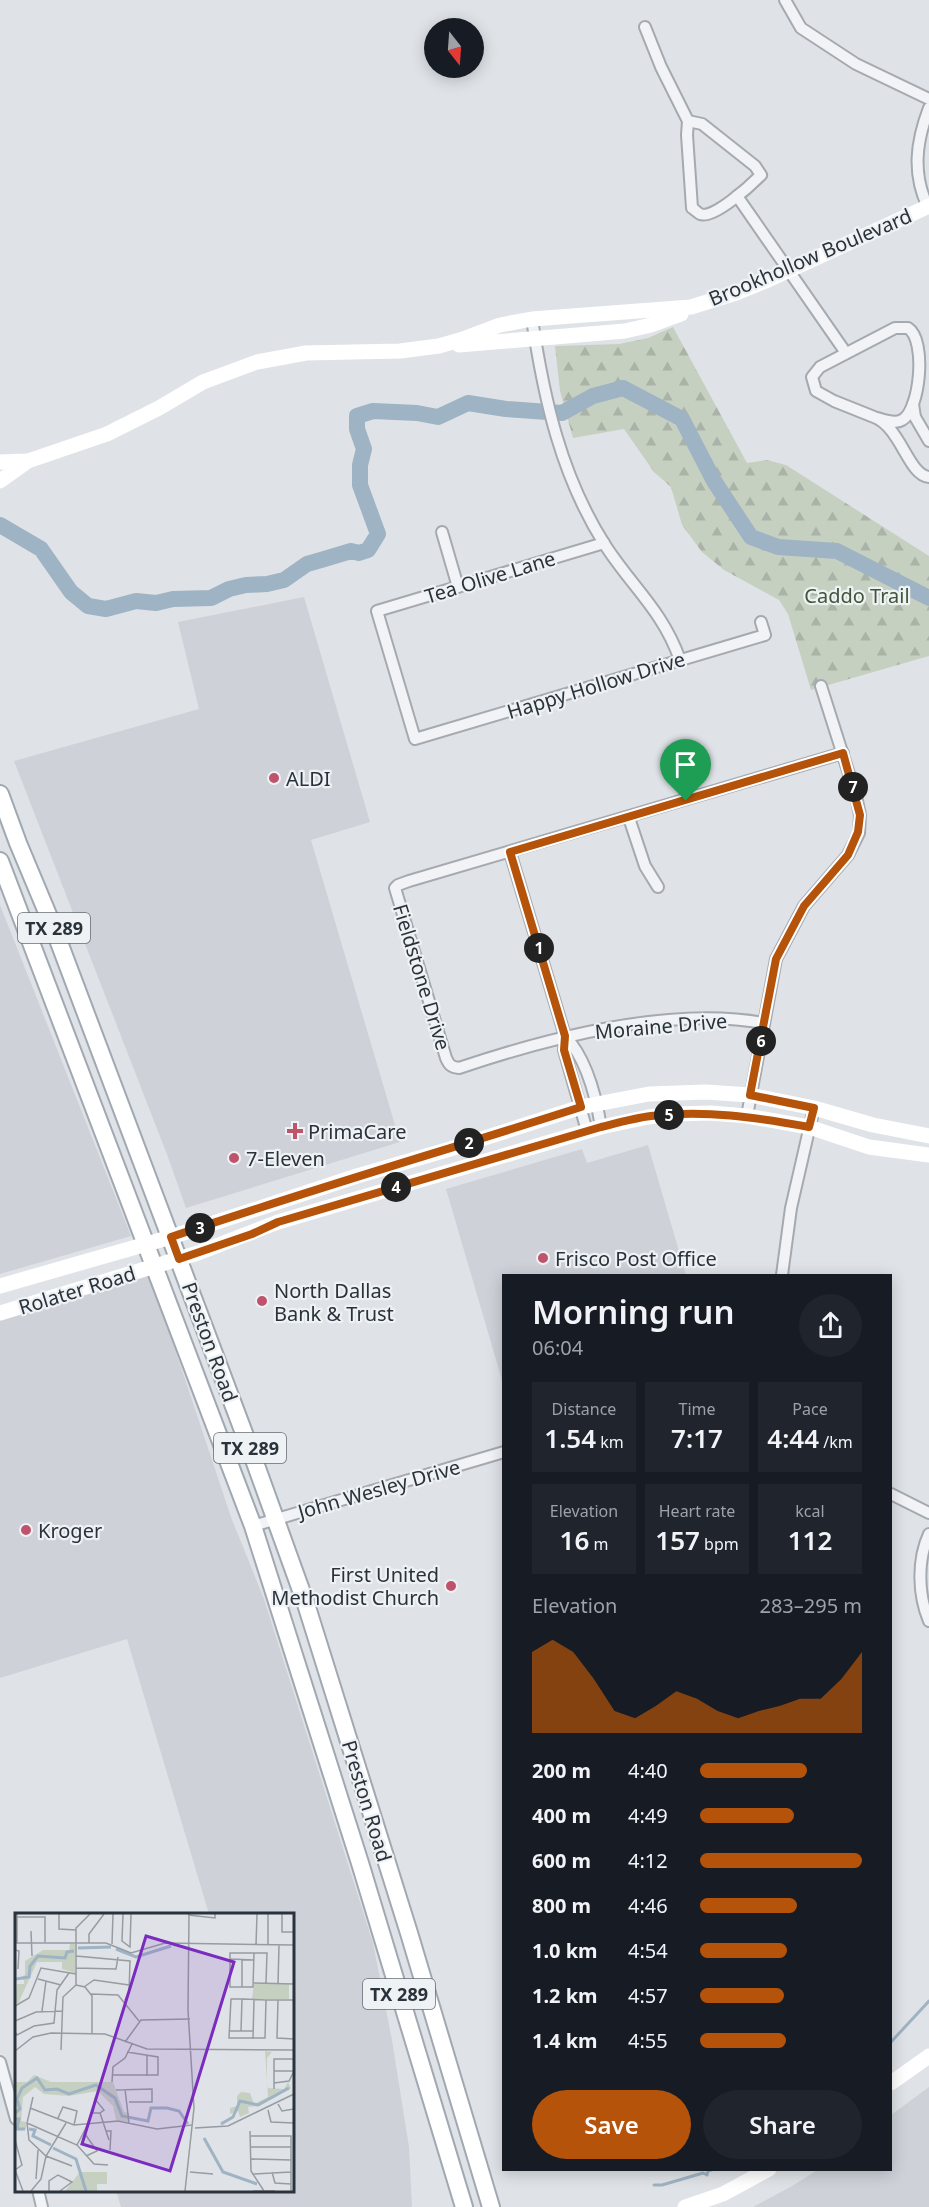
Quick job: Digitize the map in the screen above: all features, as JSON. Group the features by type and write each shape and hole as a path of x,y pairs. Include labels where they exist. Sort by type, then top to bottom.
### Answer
{"main road":[{"name":"Brookhollow Boulevard","path":"442,345 500,325 531,319 691,307 736,294 928,206"},
{"name":"Brookhollow Boulevard","path":"0,481 28,461 107,434 159,408 202,382 257,362 318,353 400,351 442,345 502,343 534,338 625,331 680,315 691,307"},
{"name":"Brookhollow Boulevard","path":"0,462 28,461"},
{"name":"Preston Road","path":"0,794 54,929 276,1519 328,1673 491,2207"},
{"name":"Preston Road","path":"0,861 253,1526 353,1840 464,2207"},
{"path":"68,1038 91,1030"},
{"name":"Rolater Road","path":"0,1286 171,1237 357,1176 581,1107 649,1094 706,1092 750,1095 929,1136"},
{"name":"Rolater Road","path":"0,1313 179,1259 252,1234 278,1222 594,1129 648,1117 710,1113 747,1116 809,1127 869,1146 929,1155"},
{"path":"450,1149 456,1169"},
{"path":"357,1176 362,1197"},
{"path":"892,2082 929,2056"},
{"path":"685,2207 723,2194 765,2171"}],"street":[{"path":"785,0 801,28 856,64 929,99"},
{"path":"645,27 661,67 688,121 692,208 699,214 709,215 737,196 761,175 755,166 702,124 688,121"},
{"path":"928,206 916,165 929,108"},
{"path":"737,196 846,353"},
{"path":"531,319 538,362 563,461 604,543 660,616 672,638 680,660"},
{"path":"902,326 911,329 917,337 920,359 914,395 908,415 903,420 894,422 874,417 816,391 812,377 820,366 846,353 895,328 902,326"},
{"path":"914,395 914,413 929,441"},
{"path":"874,417 888,425 917,470 929,477"},
{"path":"442,532 458,587"},
{"name":"Tea Olive Lane","path":"415,739 376,611 604,543"},
{"name":"Happy Hollow Drive","path":"415,739 765,635 761,622"},
{"path":"747,1116 776,959 804,906 848,855 858,832 860,815 821,686"},
{"path":"594,1129 581,1107 564,1050 565,1036 510,852 843,753"},
{"path":"629,818 645,866 658,887"},
{"name":"Fieldstone Drive","path":"453,1068 446,1058 395,888 398,885 510,852"},
{"name":"Moraine Drive","path":"453,1068 565,1036 646,1023 696,1019 743,1019 764,1023"},
{"path":"565,1036 577,1048 597,1104 594,1129"},
{"path":"782,1274 791,1208 814,1108"},
{"name":"John Wesley Drive","path":"253,1526 502,1453"},
{"path":"892,1495 929,1514"},
{"path":"929,1534 924,1544 921,1567 921,1589 929,1621"},
{"path":"0,2062 15,2115"},
{"path":"38,2192 42,2207"}],"shaded area":[{"path":"304,597 370,822 311,840 400,1142 186,1208 14,761 199,709 178,622"},
{"path":"0,905 131,1236 0,1274"},
{"path":"648,1145 686,1274 502,1274 502,1380 446,1189 582,1149 587,1163"},
{"path":"150,1274 231,1517 264,1599 373,1943 392,2040 409,2147 411,2207 121,2207 116,2192 294,2192 294,1913 209,1913 127,1639 0,1678 0,1320"},
{"path":"929,2087 929,2207 753,2207 816,2171 892,2171 892,2114"}],"green space":[{"name":"Caddo Trail","path":"673,327 747,463 767,460 786,465 929,556 929,656 811,690 788,614 779,600 724,570 702,552 682,525 671,487 654,472 624,429 573,438 560,391 555,346 619,344 648,338"}],"waterway":[{"path":"0,525 41,549 71,592 88,606 106,609 136,601 156,603 173,599 211,598 229,589 284,580 307,564 351,551 359,553 368,550 378,534 360,485 360,465 364,449 357,429 357,416 373,411 417,413 438,417 468,403 506,409 562,413 593,396 623,388 682,419 714,481 751,537 778,547 837,551 929,598"},
{"path":"892,2041 929,2001"},
{"path":"654,2185 662,2185 703,2173 707,2175 708,2171"}],"place":[{"name":"ALDI","path":"274,778"},
{"name":"PrimaCare","path":"295,1131"},
{"name":"7-Eleven","path":"234,1158"},
{"name":"Frisco Post Office","path":"543,1258"},
{"name":"North Dallas Bank & Trust","path":"262,1301"},
{"name":"Kroger","path":"26,1530"},
{"name":"First United Methodist Church","path":"451,1586"}],"route":[{"path":"843,753 860,815 858,832 848,855 804,906 776,959 750,1095 814,1108 809,1127 747,1116 710,1113 648,1117 601,1127 278,1222 252,1234 179,1259 171,1237 357,1176 581,1107 564,1050 565,1036 510,852 686,801 843,753"}]}
